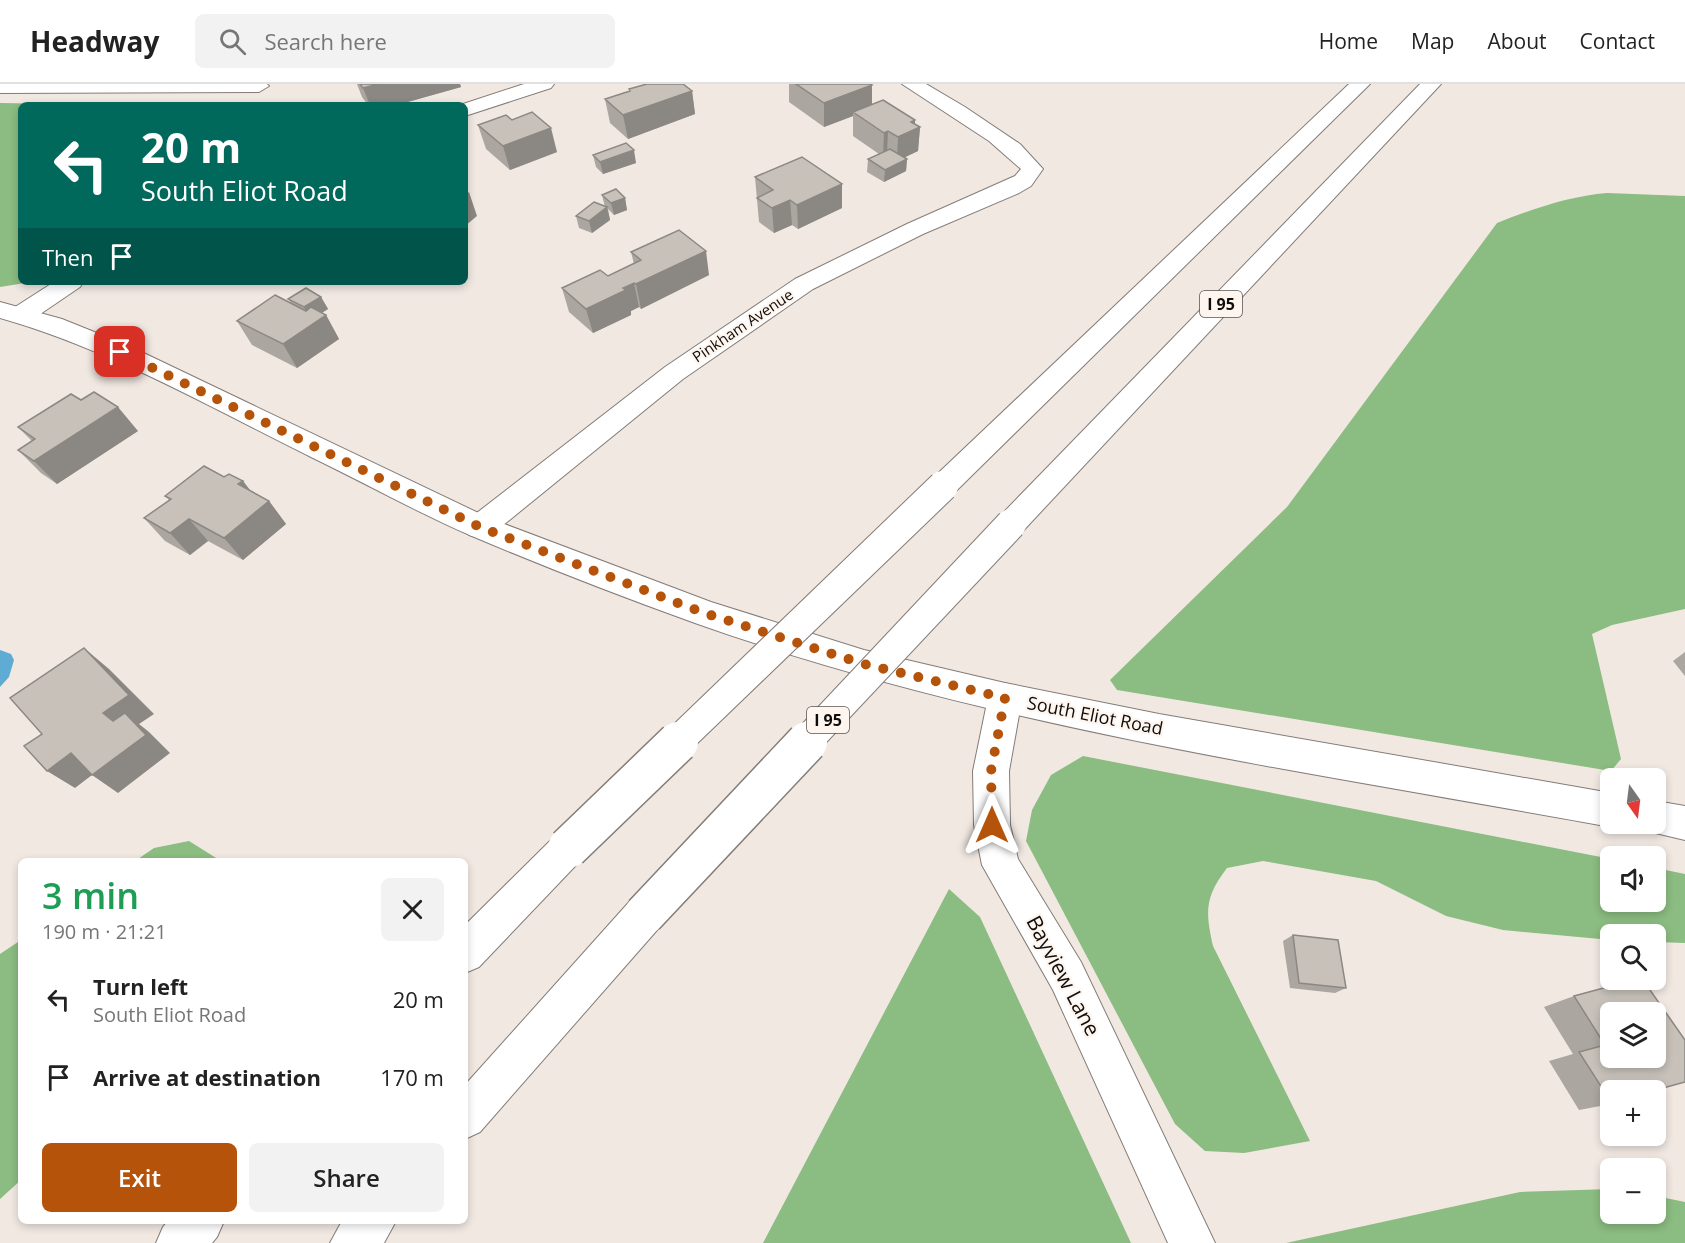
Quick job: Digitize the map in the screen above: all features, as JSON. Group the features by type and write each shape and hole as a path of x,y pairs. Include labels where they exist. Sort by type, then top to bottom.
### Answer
{"main road":[{"path":"468,109 544,84"},
{"name":"Pinkham Avenue","path":"480,527 674,373 804,284 1023,181 1032,169 1013,149 912,84"},
{"path":"468,950 568,848 1360,84"},
{"name":"I 95","path":"468,1114 693,863 1011,524 1431,84"},
{"path":"0,87 260,85 252,102"},
{"path":"11,313 65,285"},
{"name":"South Eliot Road","path":"11,313 53,325 157,369 480,527 716,616 864,664 1005,698 1159,729 1600,808"},
{"name":"Bayview Lane","path":"1005,698 991,771 992,825 1002,865 1067,976 1192,1243"},
{"path":"1666,820 1685,823"},
{"path":"179,1243 198,1224"},
{"path":"353,1243 370,1224"}],"green space":[{"path":"0,103 18,103 18,284 0,287"},
{"path":"1607,193 1685,196 1685,609 1612,625 1592,634 1621,759 1614,768 1600,769 1117,690 1110,680 1287,507 1497,223 1579,197"},
{"path":"1083,756 1600,857 1600,912 1666,912 1666,870 1685,874 1685,943 1666,942 1666,924 1600,924 1600,939 1503,930 1446,916 1376,881 1263,861 1227,868 1214,888 1209,905 1208,914 1213,946 1310,1141 1244,1153 1205,1151 1175,1124 1026,841 1032,810 1051,775"},
{"path":"189,841 216,858 139,858 154,848"},
{"path":"949,889 980,917 1131,1243 763,1243"},
{"path":"18,942 18,1183 0,1199 0,954"},
{"path":"1600,1189 1600,1224 1666,1224 1666,1198 1685,1202 1685,1243 1286,1243 1520,1192"}],"water":[{"path":"0,650 11,654 14,660 9,677 0,687"}],"building":[{"path":"360,84 378,84 363,88"},
{"path":"647,84 683,84 692,91 623,115 605,99"},
{"path":"796,84 870,84 872,85 824,103"},
{"path":"883,100 915,120 911,122 920,127 898,137 888,131 884,133 853,112"},
{"path":"532,112 551,128 503,146 478,125 506,115 512,120"},
{"path":"626,143 634,150 600,162 593,155"},
{"path":"890,149 907,159 885,170 868,159"},
{"path":"802,157 842,184 797,205 790,200 772,208 757,198 773,190 755,177"},
{"path":"616,189 625,198 611,203 602,195"},
{"path":"594,202 607,207 589,221 576,216"},
{"path":"679,230 706,251 623,288 626,290 586,309 562,288 600,270 608,276 641,260 631,252"},
{"path":"306,288 321,297 304,307 288,299"},
{"path":"275,295 306,311 311,307 326,315 283,344 237,321"},
{"path":"94,392 118,407 34,461 18,450 35,439 18,427 71,394 81,400"},
{"path":"204,466 224,477 229,474 243,481 238,484 269,501 224,538 189,519 170,533 144,518 171,499 165,496"},
{"path":"84,648 129,695 103,713 113,721 125,713 146,735 92,775 71,753 47,771 24,746 42,734 10,698"},
{"path":"1293,935 1338,940 1346,988 1299,983"},
{"path":"1600,989 1650,990 1658,1002 1600,1002 1600,1037 1574,996"},
{"path":"1666,1013 1685,1040 1685,1082 1666,1087 1666,1080 1600,1080 1600,1085 1579,1052 1600,1046 1600,1068 1666,1068"}],"route":[{"path":"120,352 240,408 480,527 704,613 864,664 1005,698 991,771 992,825"}]}
